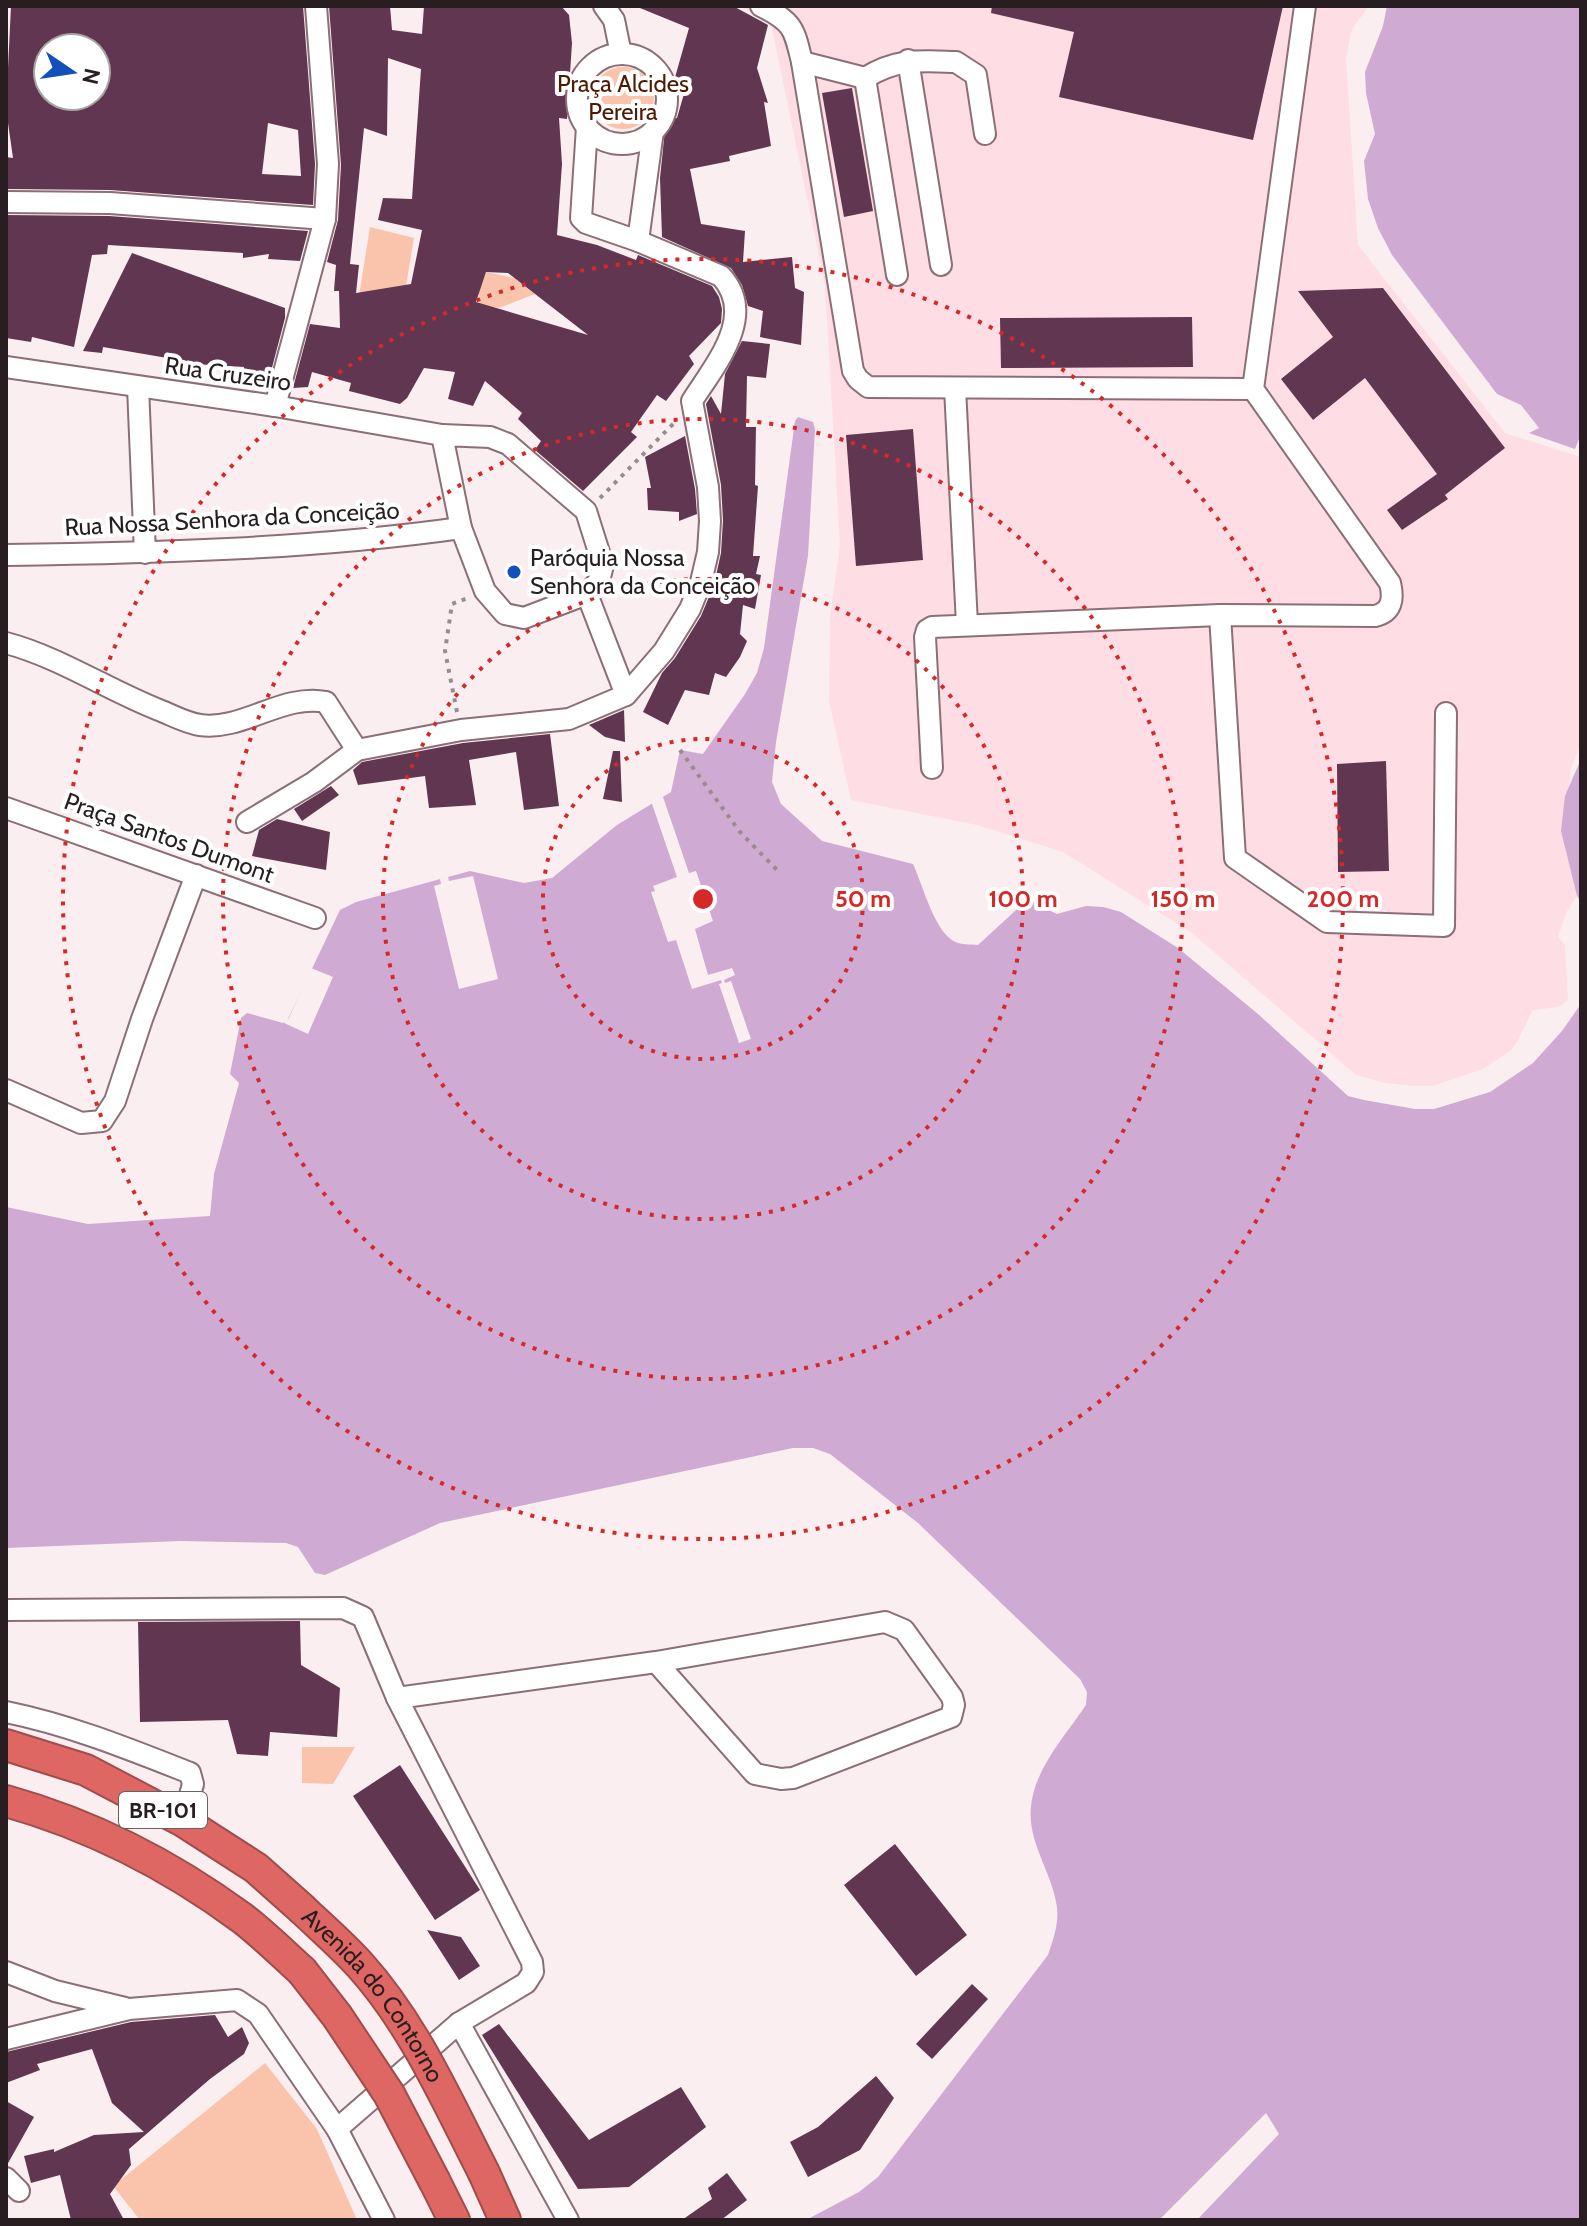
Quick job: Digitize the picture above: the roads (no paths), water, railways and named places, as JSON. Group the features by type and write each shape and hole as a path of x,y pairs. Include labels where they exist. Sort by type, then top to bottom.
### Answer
{"highway":[{"name":"Avenida do Contorno","path":"6,1745 86,1770 183,1821 256,1868 301,1908 360,1965 398,2016 429,2064 505,2220"},
{"name":"Avenida do Contorno","path":"6,1801 74,1823 167,1867 243,1919 302,1971 344,2026 389,2094 454,2220"}],"street":[{"path":"275,406 325,219 328,164 316,6"},
{"path":"604,6 614,20 621,54"},
{"path":"761,6 789,22 794,30 802,62 853,371 868,387 1253,389"},
{"path":"932,768 925,637 932,627 1220,615 1375,616 1384,614 1390,607 1390,583 1253,389 1305,6"},
{"path":"621,54 636,56 649,63 659,74 665,88 666,104 662,118 653,131 641,140 626,144 611,143 598,137 580,115 577,101 578,87 594,63 607,56 621,54"},
{"path":"802,62 865,78 879,69 908,60 956,62 976,75 985,134"},
{"path":"908,60 941,265"},
{"path":"865,78 897,275"},
{"path":"247,822 314,782 357,750 461,730 569,719 626,695 664,651 690,609 705,567 710,521 708,487 692,401 731,337 736,309 730,286 721,276 586,223 581,218 587,127"},
{"path":"638,241 653,131"},
{"path":"6,202 110,203 325,219"},
{"name":"Rua Cruzeiro","path":"6,367 275,406 442,435 490,437 508,444 586,511 603,565 599,581 587,594"},
{"path":"138,387 145,553"},
{"path":"955,388 967,624"},
{"path":"442,435 461,528 485,591 505,614 518,618 587,594 626,695"},
{"name":"Rua Nossa Senhora da Conceição","path":"6,555 145,553 396,537 461,528"},
{"path":"1220,615 1235,858 1327,922 1444,926 1446,713"},
{"path":"6,643 197,725 218,724 302,701 326,702 357,750"},
{"name":"Praça Santos Dumont","path":"6,808 315,918"},
{"path":"6,1090 81,1123 102,1121 115,1101 196,875"},
{"path":"6,1610 343,1608 363,1617 397,1698 532,1962 533,1972 526,1983 459,2023 337,2129"},
{"path":"397,1698 656,1662 875,1621 904,1630 952,1697 953,1712 951,1717 793,1778 766,1778 755,1774 656,1662"},
{"path":"6,1712 96,1735 190,1773 193,1784 183,1821"},
{"path":"6,1972 55,1991 129,2009"},
{"path":"6,2039 129,2009 237,2000 258,2014 337,2129 384,2220"},
{"path":"459,2023 568,2220"}],"place":[{"name":"Paróquia Nossa Senhora da Conceição","path":"514,572"}],"park label":[{"name":"Praça Alcides Pereira","path":"623,98"}]}
